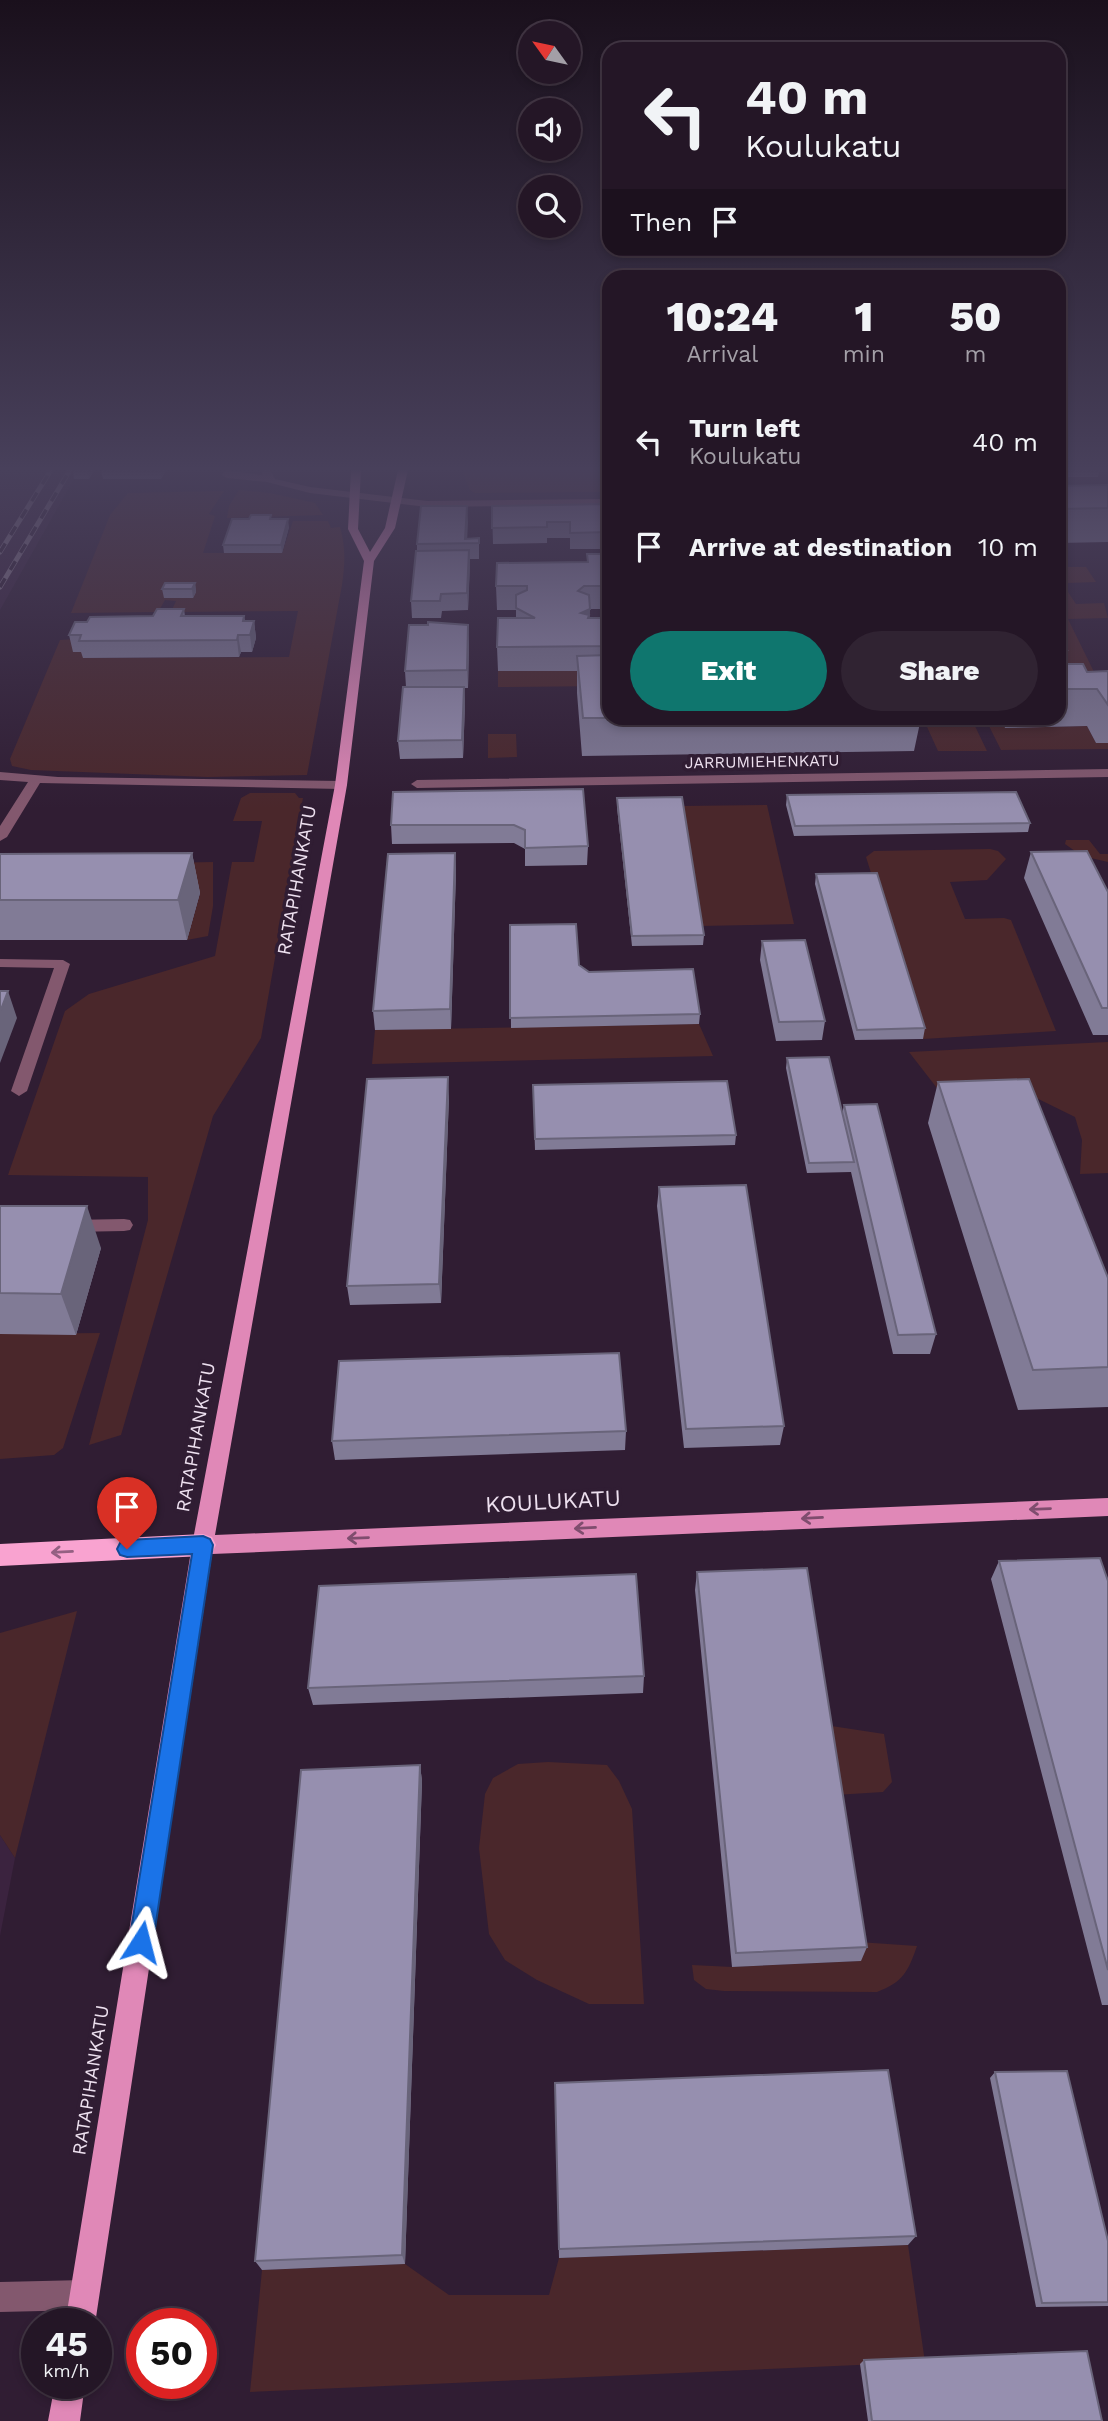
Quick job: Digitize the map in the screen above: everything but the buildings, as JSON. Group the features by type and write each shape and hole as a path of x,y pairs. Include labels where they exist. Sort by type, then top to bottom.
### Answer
{"highway":[{"name":"KOULUKATU","path":"0,1555 203,1545"}],"main road":[{"name":"RATAPIHANKATU","path":"82,2308 203,1545 341,785 366,583"},
{"name":"KOULUKATU","path":"203,1545 1108,1507"},
{"path":"64,2421 68,2399"}],"street":[{"name":"JARRUMIEHENKATU","path":"417,784 1108,774"},
{"path":"0,776 341,785"},
{"path":"0,836 36,779"},
{"path":"0,963 63,964 19,1091"},
{"path":"55,1226 124,1226"},
{"path":"0,2297 69,2308"}],"shaded area":[{"path":"0,583 15,583 0,610"},
{"path":"83,583 342,583 307,775 208,777 31,770 12,766 10,759 60,640 79,639 73,652 85,652 84,658 289,657 298,611 171,612 176,601 165,600 158,612 71,613"},
{"path":"1066,591 1076,604 1104,603 1108,618 1068,619 1095,674 1066,697"},
{"path":"602,670 602,686 498,687 498,671"},
{"path":"926,725 974,725 987,751 938,751"},
{"path":"988,725 1004,725 1005,728 1087,726 1096,743 1108,743 1108,749 1001,750"},
{"path":"488,734 516,734 517,757 488,758"},
{"path":"250,793 295,793 299,798 303,798 261,1038 213,1116 121,1435 89,1445 148,1220 148,1177 8,1175 65,1011 89,994 215,956 232,862 254,862 262,821 233,821 241,798"},
{"path":"767,805 794,924 700,926 681,806"},
{"path":"1066,840 1089,840 1100,854 1108,854 1108,862 1082,856 1065,844"},
{"path":"874,851 998,851 1006,859 987,880 950,882 965,919 1011,920 1056,1031 923,1039 866,857"},
{"path":"213,862 213,906 208,936 187,940 200,894 0,894 5,866"},
{"path":"699,1024 713,1056 372,1064 375,1030"},
{"path":"1108,1042 1108,1173 1080,1174 1082,1140 1075,1117 1014,1087 940,1092 909,1052"},
{"path":"100,1333 63,1448 54,1455 0,1459 0,1334"},
{"path":"77,1611 15,1858 0,1835 0,1633"},
{"path":"825,1725 884,1734 892,1782 883,1792 835,1795"},
{"path":"548,1762 607,1765 619,1781 632,1809 644,2004 589,2004 537,1980 505,1960 489,1934 479,1848 485,1794 493,1778 518,1764"},
{"path":"0,1835 15,1858 0,1936"},
{"path":"858,1942 917,1946 911,1963 899,1980 877,1992 724,1991 706,1989 694,1980 692,1965 732,1967 860,1961"},
{"path":"908,2245 925,2362 250,2392 262,2270 405,2264 449,2295 549,2295 559,2258"}],"railway":[{"path":"0,587 2,583"}],"route":[{"path":"127,1549 203,1545 141,1942"}]}
